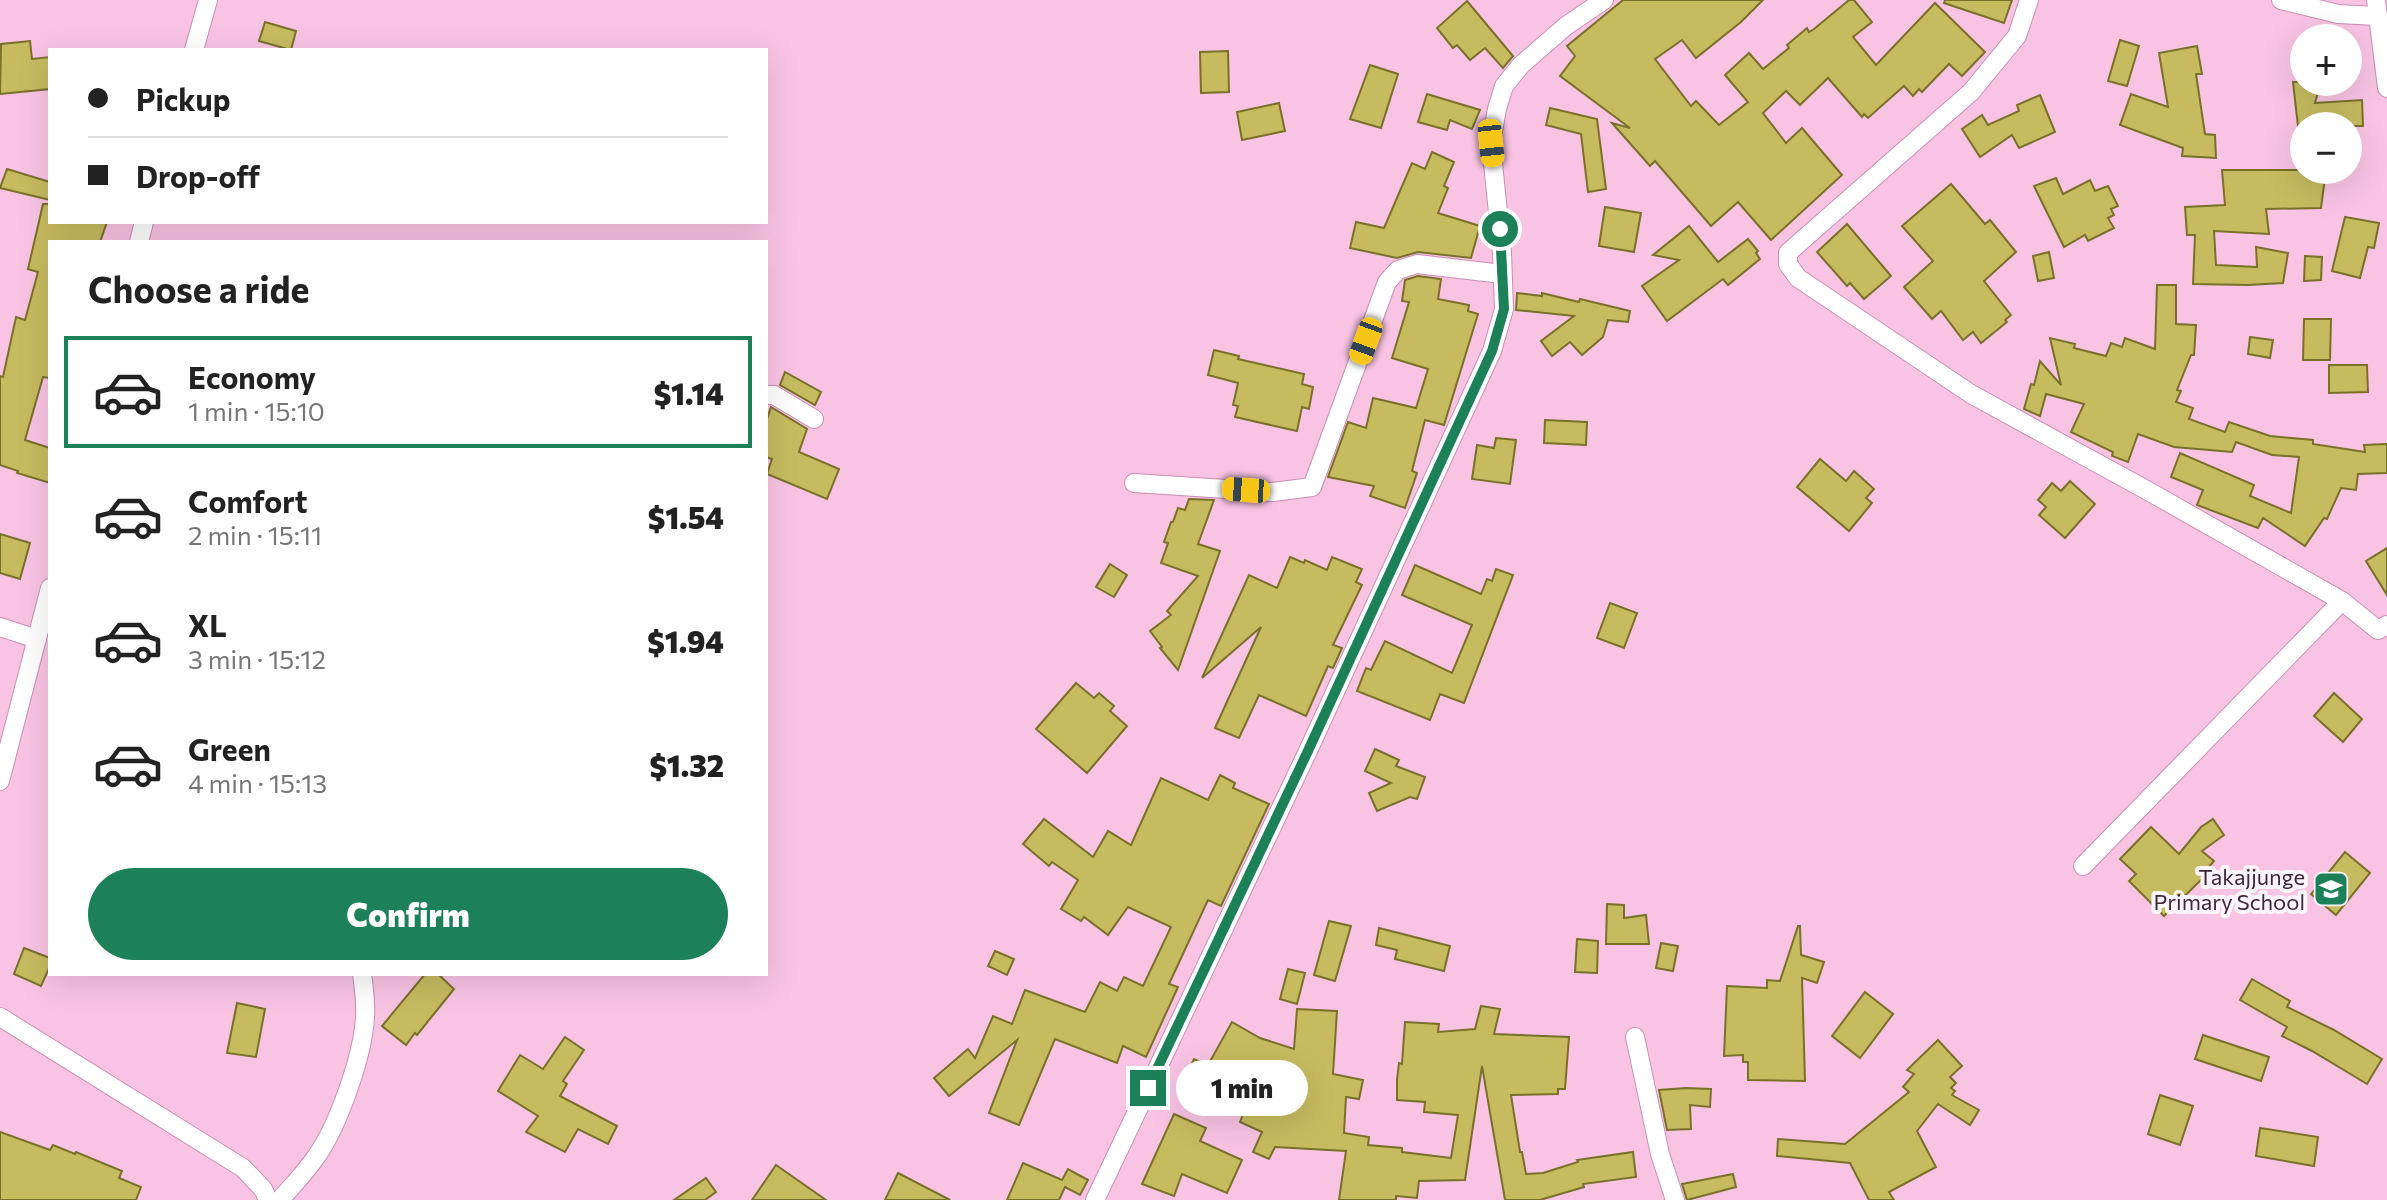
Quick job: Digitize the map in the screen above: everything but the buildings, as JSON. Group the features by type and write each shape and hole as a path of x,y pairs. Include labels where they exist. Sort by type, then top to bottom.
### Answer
{"street":[{"path":"195,48 208,0"},
{"path":"1095,1200 1307,753 1492,351 1504,309 1491,143 1504,86 1521,65 1566,26 1604,0"},
{"path":"2029,0 2017,36 1971,92 1788,253 1788,264 1798,278 1971,394 2342,601 2384,631"},
{"path":"2281,0 2338,14 2377,8 2387,88"},
{"path":"1134,483 1273,492 1312,487 1387,282 1398,270 1417,264 1502,274"},
{"path":"768,395 774,395 814,419"},
{"path":"0,781 48,596"},
{"path":"2083,866 2342,601"},
{"path":"0,627 37,639"},
{"path":"280,1200 324,1145 352,1077 366,1015 362,976"},
{"path":"0,1017 243,1168 263,1189 268,1200"},
{"path":"1635,1037 1660,1154 1675,1200"}],"place":[{"name":"Takajjunge Primary School","path":"2331,889"}],"route":[{"path":"1148,1088 1492,351 1504,309 1500,229"}]}
